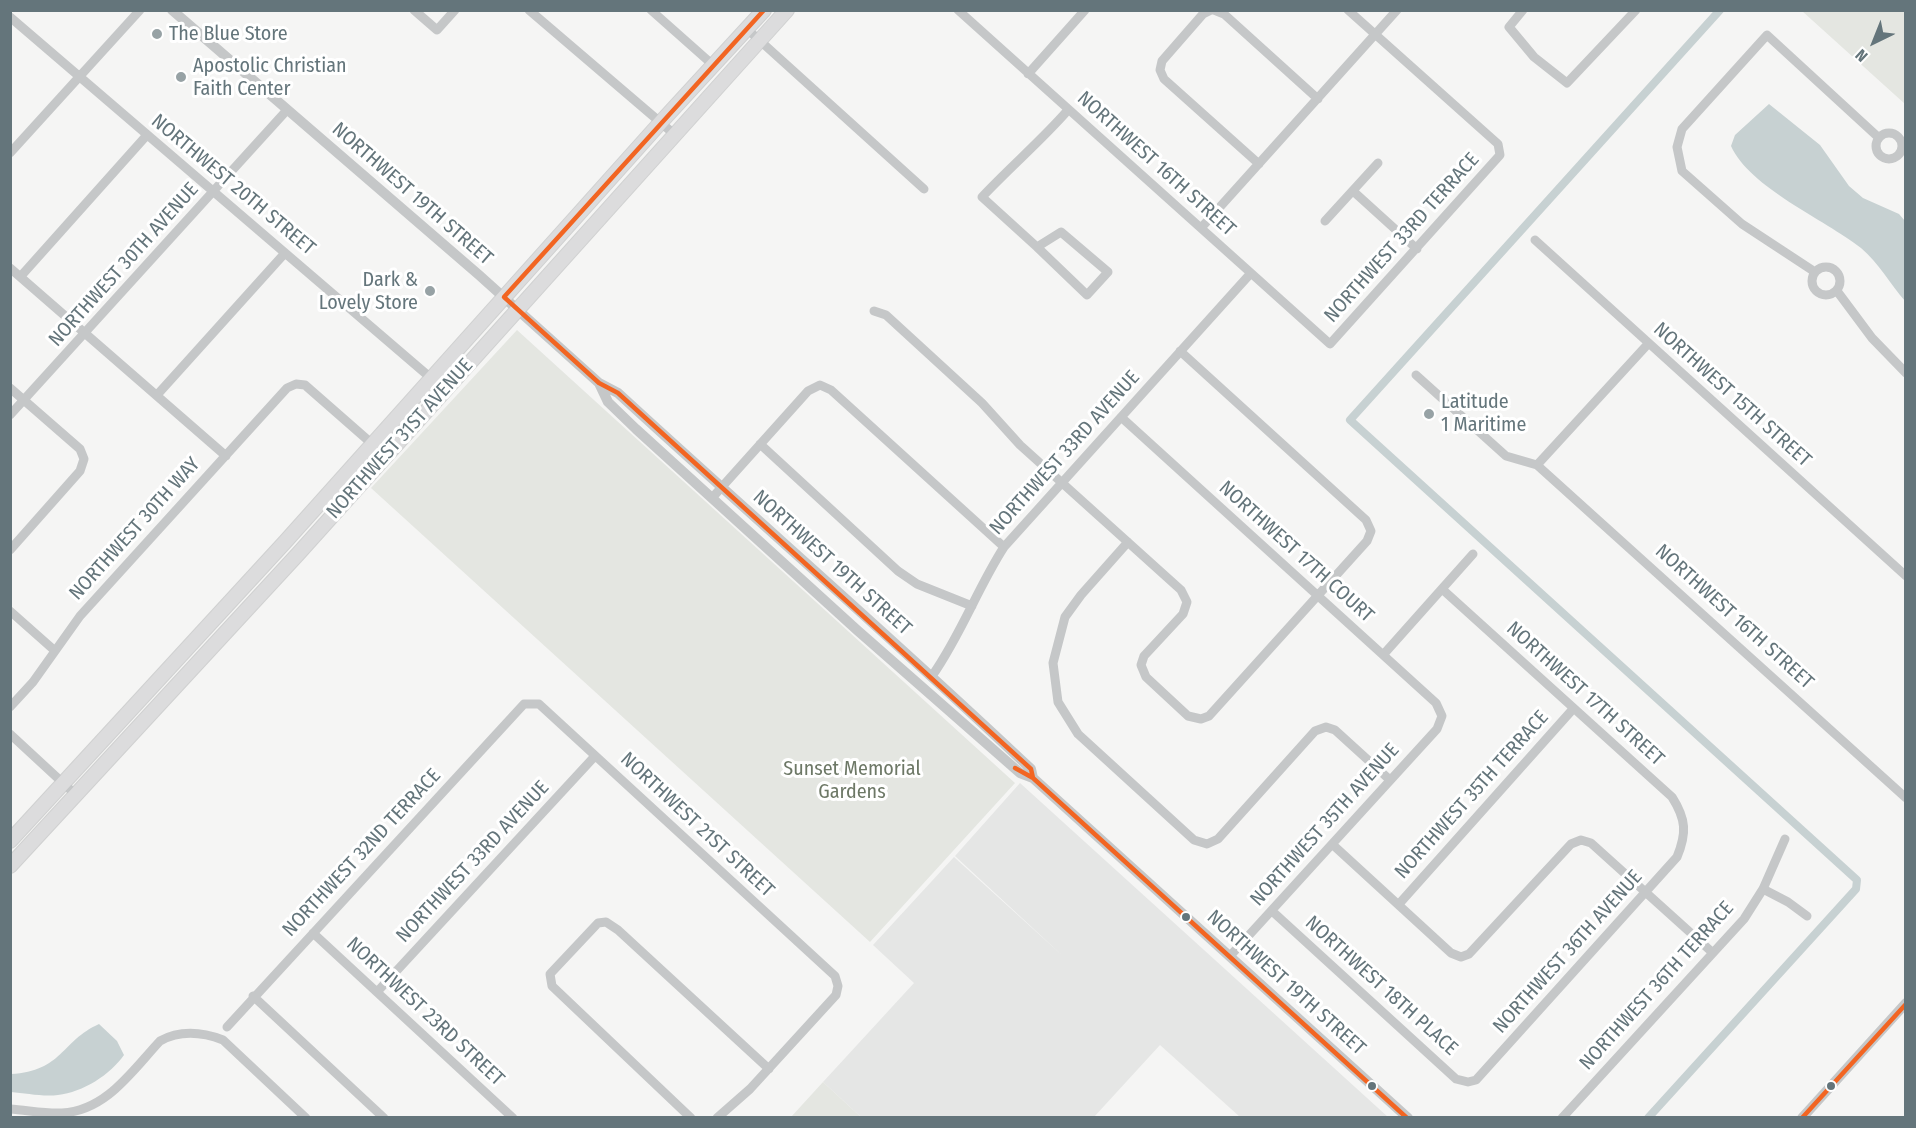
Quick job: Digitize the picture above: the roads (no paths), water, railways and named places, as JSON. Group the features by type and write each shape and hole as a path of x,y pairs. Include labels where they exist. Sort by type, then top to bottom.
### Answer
{"main road":[{"name":"NORTHWEST 31ST AVENUE","path":"10,841 373,445 764,10"},
{"name":"NORTHWEST 31ST AVENUE","path":"10,866 386,456 787,10"}],"street":[{"path":"10,153 140,10"},
{"name":"NORTHWEST 19TH STREET","path":"172,10 517,308 599,383 618,393 932,676 1031,769 1033,778"},
{"path":"414,10 437,30 455,10"},
{"path":"529,10 674,134"},
{"path":"651,10 713,65"},
{"path":"1029,74 1085,10"},
{"path":"1259,164 1164,79 1160,70 1162,61 1203,14 1212,10 1224,14 1317,99"},
{"path":"1348,10 1376,34"},
{"path":"1201,228 1397,10"},
{"path":"1523,10 1509,27 1534,57 1568,83 1636,10"},
{"name":"NORTHWEST 16TH STREET","path":"963,12 1068,110 1330,344"},
{"name":"NORTHWEST 20TH STREET","path":"10,17 432,379"},
{"path":"747,29 924,189"},
{"name":"NORTHWEST 33RD TERRACE","path":"1330,344 1418,249 1500,155 1498,144 1376,34"},
{"path":"1815,272 1742,224 1682,171 1677,147 1682,129 1767,35 1878,137"},
{"name":"NORTHWEST 30TH AVENUE","path":"10,415 86,335 287,110"},
{"path":"1036,248 1061,232 1108,272 1087,295 1036,248 982,197 1002,175 1042,140 1068,110"},
{"path":"1887,132 1897,135 1902,145 1902,157 1890,159 1880,156 1875,147 1878,137 1887,132"},
{"path":"21,276 147,135"},
{"path":"1325,221 1378,163"},
{"path":"1353,191 1418,249"},
{"name":"NORTHWEST 15TH STREET","path":"1535,240 1647,345 1905,576"},
{"path":"157,395 285,253"},
{"path":"1825,267 1835,271 1840,280 1837,291 1827,296 1817,292 1812,282 1815,272 1825,267"},
{"path":"10,268 226,456"},
{"name":"NORTHWEST 33RD AVENUE","path":"932,676 950,650 1004,547 1251,273"},
{"path":"1837,291 1872,339 1905,373"},
{"path":"874,311 886,315 982,403 1020,445 1180,590 1187,602 1183,614 1144,657 1141,665 1146,677 1188,716 1201,719 1209,716 1367,542 1371,531 1366,520 1180,351"},
{"path":"1416,375 1506,456 1537,465 1647,345"},
{"name":"NORTHWEST 19TH STREET","path":"599,383 608,402 712,498 956,718 1020,773 1033,778 1408,1118"},
{"name":"NORTHWEST 30TH WAY","path":"10,707 33,682 80,616 287,387 296,384 305,385 373,445"},
{"path":"712,498 808,391 820,386 831,390 1004,547"},
{"path":"10,388 80,449 84,459 80,471 10,550"},
{"name":"NORTHWEST 17TH COURT","path":"1121,417 1436,703 1442,716"},
{"path":"760,444 898,571 917,584 972,606"},
{"path":"373,445 386,456"},
{"name":"NORTHWEST 16TH STREET","path":"1537,465 1905,798"},
{"path":"1128,542 1080,595 1065,617 1053,663 1058,702 1078,734 1194,840 1207,844 1218,839 1315,731 1326,727 1335,730 1390,780"},
{"path":"1383,655 1473,554"},
{"name":"NORTHWEST 17TH STREET","path":"1442,589 1672,797 1685,823 1685,837"},
{"path":"10,611 54,650"},
{"name":"NORTHWEST 21ST STREET","path":"524,704 539,704 835,976 838,986 836,995 769,1069"},
{"name":"NORTHWEST 32ND TERRACE","path":"227,1027 524,704"},
{"name":"NORTHWEST 35TH TERRACE","path":"1399,904 1573,709"},
{"name":"NORTHWEST 35TH AVENUE","path":"1230,956 1437,729 1442,716"},
{"path":"10,734 76,795"},
{"name":"NORTHWEST 33RD AVENUE","path":"377,992 595,756"},
{"name":"NORTHWEST 36TH AVENUE","path":"1468,1082 1476,1080 1677,857 1685,837"},
{"name":"NORTHWEST 36TH TERRACE","path":"1562,1118 1744,919 1762,889 1785,839"},
{"path":"1332,844 1451,953 1461,957 1469,954 1571,844 1581,840 1591,843 1713,953"},
{"path":"1762,889 1807,916"},
{"name":"NORTHWEST 18TH PLACE","path":"1272,911 1456,1079 1468,1082"},
{"path":"691,1118 556,993 550,981 550,974 593,927 606,922 618,930 769,1069 717,1118"},
{"name":"NORTHWEST 23RD STREET","path":"313,933 513,1118"},
{"path":"254,996 384,1118"},
{"path":"1802,1118 1905,1003"},
{"path":"10,1109 60,1113 95,1105 111,1094 160,1041 170,1036 190,1033 208,1034 223,1040 306,1118"}],"waterway":[{"path":"1648,1118 1856,889 1857,880 1350,420 1720,10"}],"place":[{"name":"The Blue Store","path":"157,34"},
{"name":"Apostolic Christian Faith Center","path":"181,77"},
{"name":"Dark & Lovely Store","path":"430,291"},
{"name":"Latitude 1 Maritime","path":"1429,414"}],"park label":[{"name":"Sunset Memorial Gardens","path":"852,780"}]}
